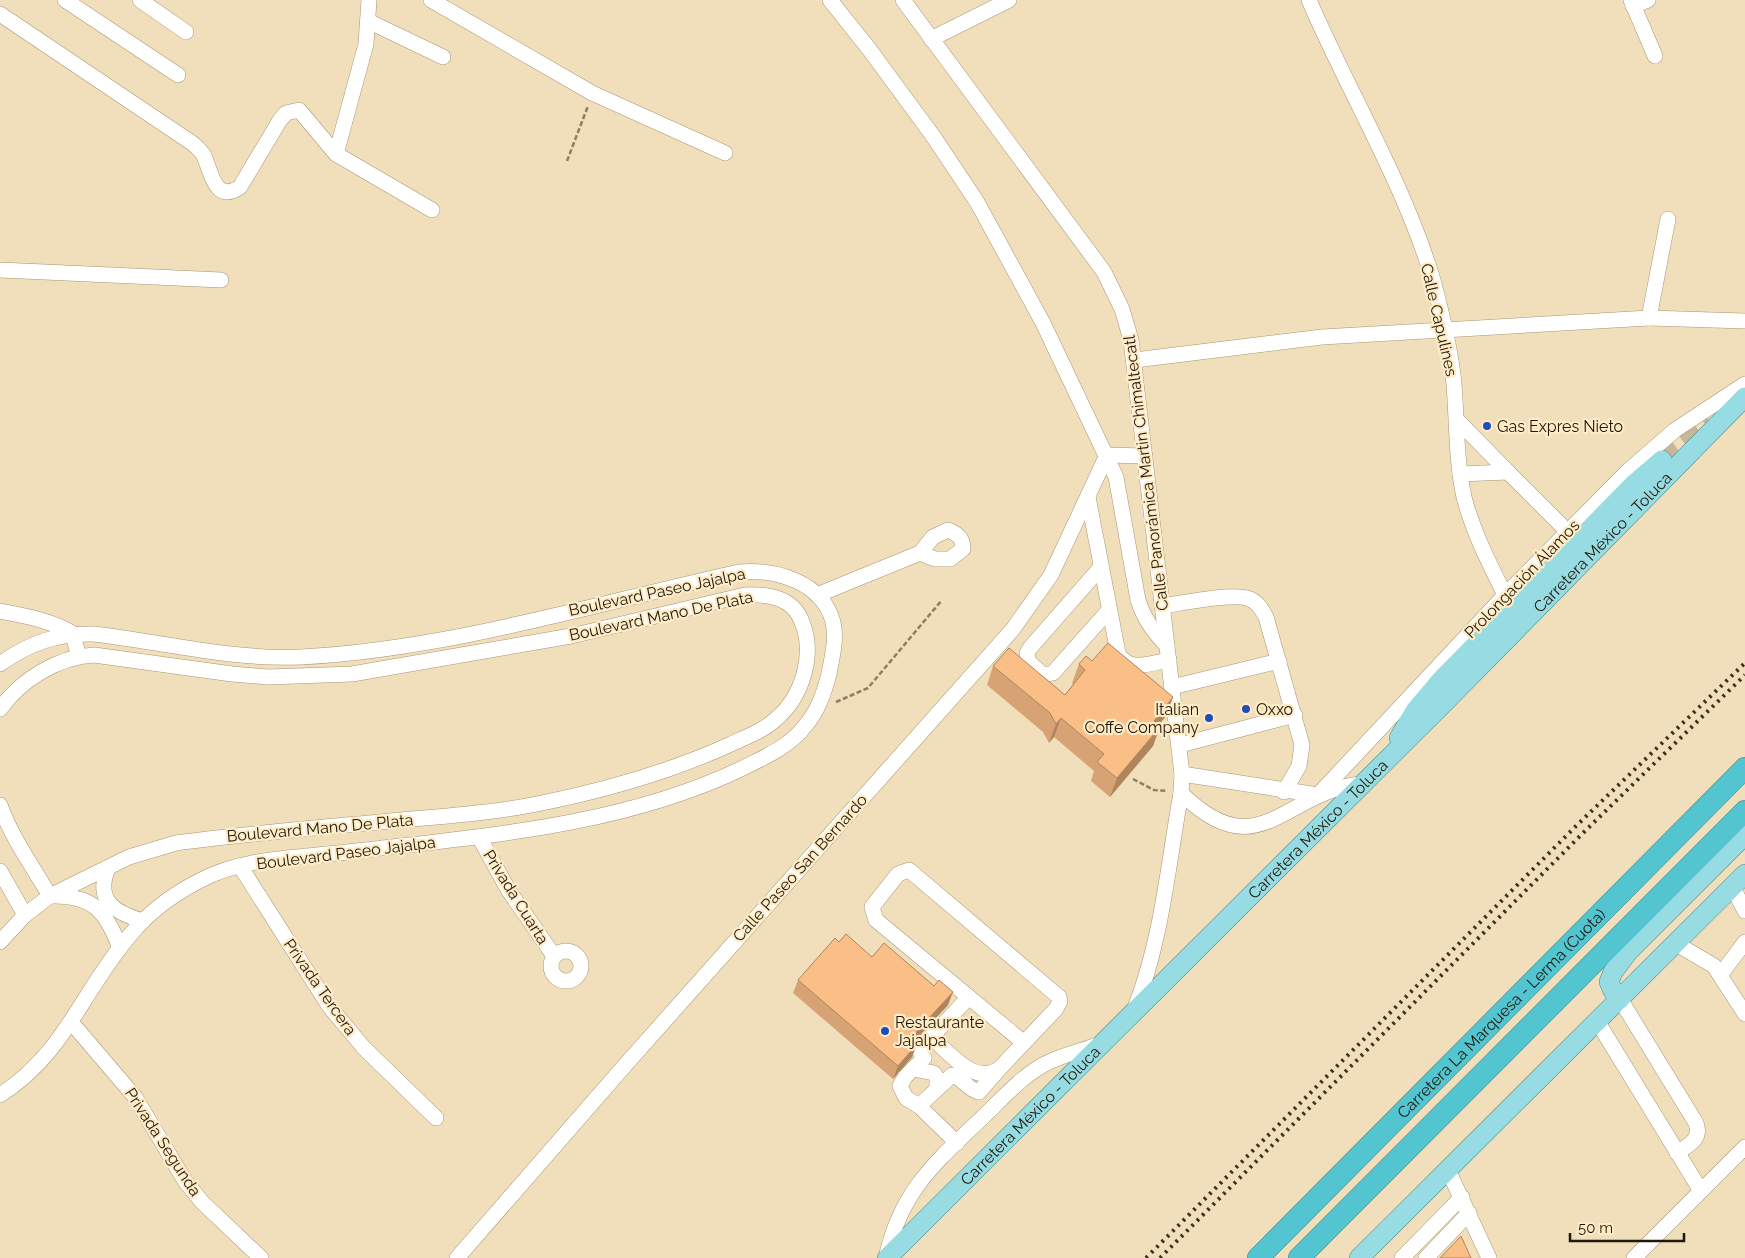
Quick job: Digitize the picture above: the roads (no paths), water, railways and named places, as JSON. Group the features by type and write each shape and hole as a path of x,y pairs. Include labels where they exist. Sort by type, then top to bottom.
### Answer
{"highway":[{"name":"Carretera La Marquesa - Lerma (Cuota)","path":"1258,1258 1745,768"},
{"name":"Carretera La Marquesa - Lerma (Cuota)","path":"1299,1258 1745,811"}],"main road":[{"name":"Carretera México - Toluca","path":"886,1258 1394,752 1745,397"},
{"path":"1394,752 1402,732 1415,711 1442,679 1628,491 1662,460"},
{"path":"1402,732 1406,707 1416,688"},
{"path":"1620,999 1613,991 1609,982 1613,972 1628,952 1745,834"},
{"path":"1359,1258 1738,880"}],"street":[{"path":"65,0 178,75"},
{"path":"140,0 186,32"},
{"path":"336,154 366,44 368,0"},
{"path":"430,0 592,93 725,153"},
{"path":"830,0 869,49 933,136 977,202 1043,323 1076,397 1116,477 1138,600 1144,618 1168,653 1132,666 1125,664 1118,653 1088,496"},
{"name":"Calle Panorámica Martin Chimaltecatl","path":"903,0 1104,272 1122,310 1135,360 1182,774 1181,793 1154,950 1148,976 1134,1010"},
{"path":"932,39 1009,0"},
{"name":"Calle Capulines","path":"1310,0 1408,215 1433,280 1453,381 1460,474 1464,497 1479,542 1505,595"},
{"path":"1648,0 1632,3 1655,56"},
{"path":"0,14 192,143 203,155 213,183 220,188 228,191 240,187 280,120 286,113 299,110 336,154 432,210"},
{"path":"368,21 443,57"},
{"path":"1649,318 1668,219"},
{"path":"0,270 221,280"},
{"path":"1135,360 1313,338 1444,329 1649,318 1745,321"},
{"name":"Prolongación Álamos","path":"1318,795 1505,595 1660,442 1745,384"},
{"path":"1456,420 1568,532"},
{"path":"1107,456 1118,454 1145,456"},
{"name":"Calle Paseo San Bernardo","path":"457,1258 627,1063 1013,628 1052,575 1107,456"},
{"path":"1460,474 1508,472"},
{"path":"817,594 920,553"},
{"path":"1101,567 1030,648 1027,652 1028,661 1043,675 1052,674 1110,610"},
{"name":"Boulevard Paseo Jajalpa","path":"0,664 22,649 50,638 72,633 140,639 236,654 300,657 420,642 567,612 721,576 756,571 790,578 817,594 827,607 833,623 834,638 824,695 805,728 790,742 718,780 634,808 587,819 479,837 240,866 219,871 199,881 170,898 142,921 120,948 55,1046 39,1065 17,1084 0,1095"},
{"name":"Boulevard Mano De Plata","path":"0,709 10,695 27,680 79,656 103,656 241,675 327,676 362,672 571,636 746,595 765,594 780,599 792,606 801,618 806,632 807,648 800,686 791,704 776,719 760,730 707,755 645,775 537,804 458,815 176,843 136,855 50,896 25,915 0,942"},
{"path":"1162,606 1238,597 1253,600 1260,607 1266,617 1302,745 1302,756 1299,766 1284,792"},
{"path":"0,611 37,618 72,633 79,656"},
{"path":"567,612 571,636"},
{"path":"1172,688 1278,661"},
{"path":"1180,745 1294,715"},
{"path":"707,755 718,780"},
{"path":"1182,774 1284,792 1318,795"},
{"name":"Prolongación Álamos","path":"1181,793 1210,818 1239,827 1262,825 1276,820 1318,795 1339,787 1361,784"},
{"path":"0,805 6,822 50,896 68,896 82,899 95,905 113,930 120,948"},
{"name":"Privada Cuarta","path":"479,837 509,891 554,956"},
{"name":"Privada Tercera","path":"240,866 329,1006 364,1048 436,1118"},
{"path":"108,868 103,880 103,891 108,901 116,911 142,921"},
{"path":"0,871 25,915"},
{"path":"919,1106 952,1075 959,1077 975,1092 979,1092 1023,1042 1056,1009 1060,1001 1058,997 913,872 903,871 872,907 876,920 1023,1042"},
{"path":"1738,880 1745,911"},
{"path":"1721,974 1727,963 1745,942"},
{"path":"1675,943 1708,961 1721,974 1745,1014"},
{"path":"957,1143 919,1106 903,1094 900,1086 913,1068 924,1058 919,1050 969,997"},
{"path":"1620,999 1696,1123 1698,1129 1696,1139 1677,1153"},
{"path":"1597,1021 1700,1191"},
{"name":"Privada Segunda","path":"71,1022 136,1097 185,1181 202,1202 261,1258"},
{"path":"932,1038 978,1074 988,1074 1000,1068"},
{"path":"886,1258 891,1233 909,1196 922,1178 957,1143 1024,1078 1035,1070 1058,1058 1100,1044"},
{"path":"913,1068 934,1073 937,1078 937,1088"},
{"path":"1634,1258 1745,1147"},
{"path":"1448,1170 1489,1258"},
{"path":"1402,1258 1462,1197"},
{"path":"1426,1258 1469,1213"}],"tunnel":[{"path":"1662,460 1712,424"}],"railway":[{"path":"1146,1258 1575,827 1745,663"},
{"path":"1160,1258 1582,834 1745,675"}],"place":[{"name":"Gas Expres Nieto","path":"1487,426"},
{"name":"Oxxo","path":"1246,709"},
{"name":"Italian Coffe Company","path":"1209,718"},
{"name":"Restaurante Jajalpa","path":"885,1031"}]}
